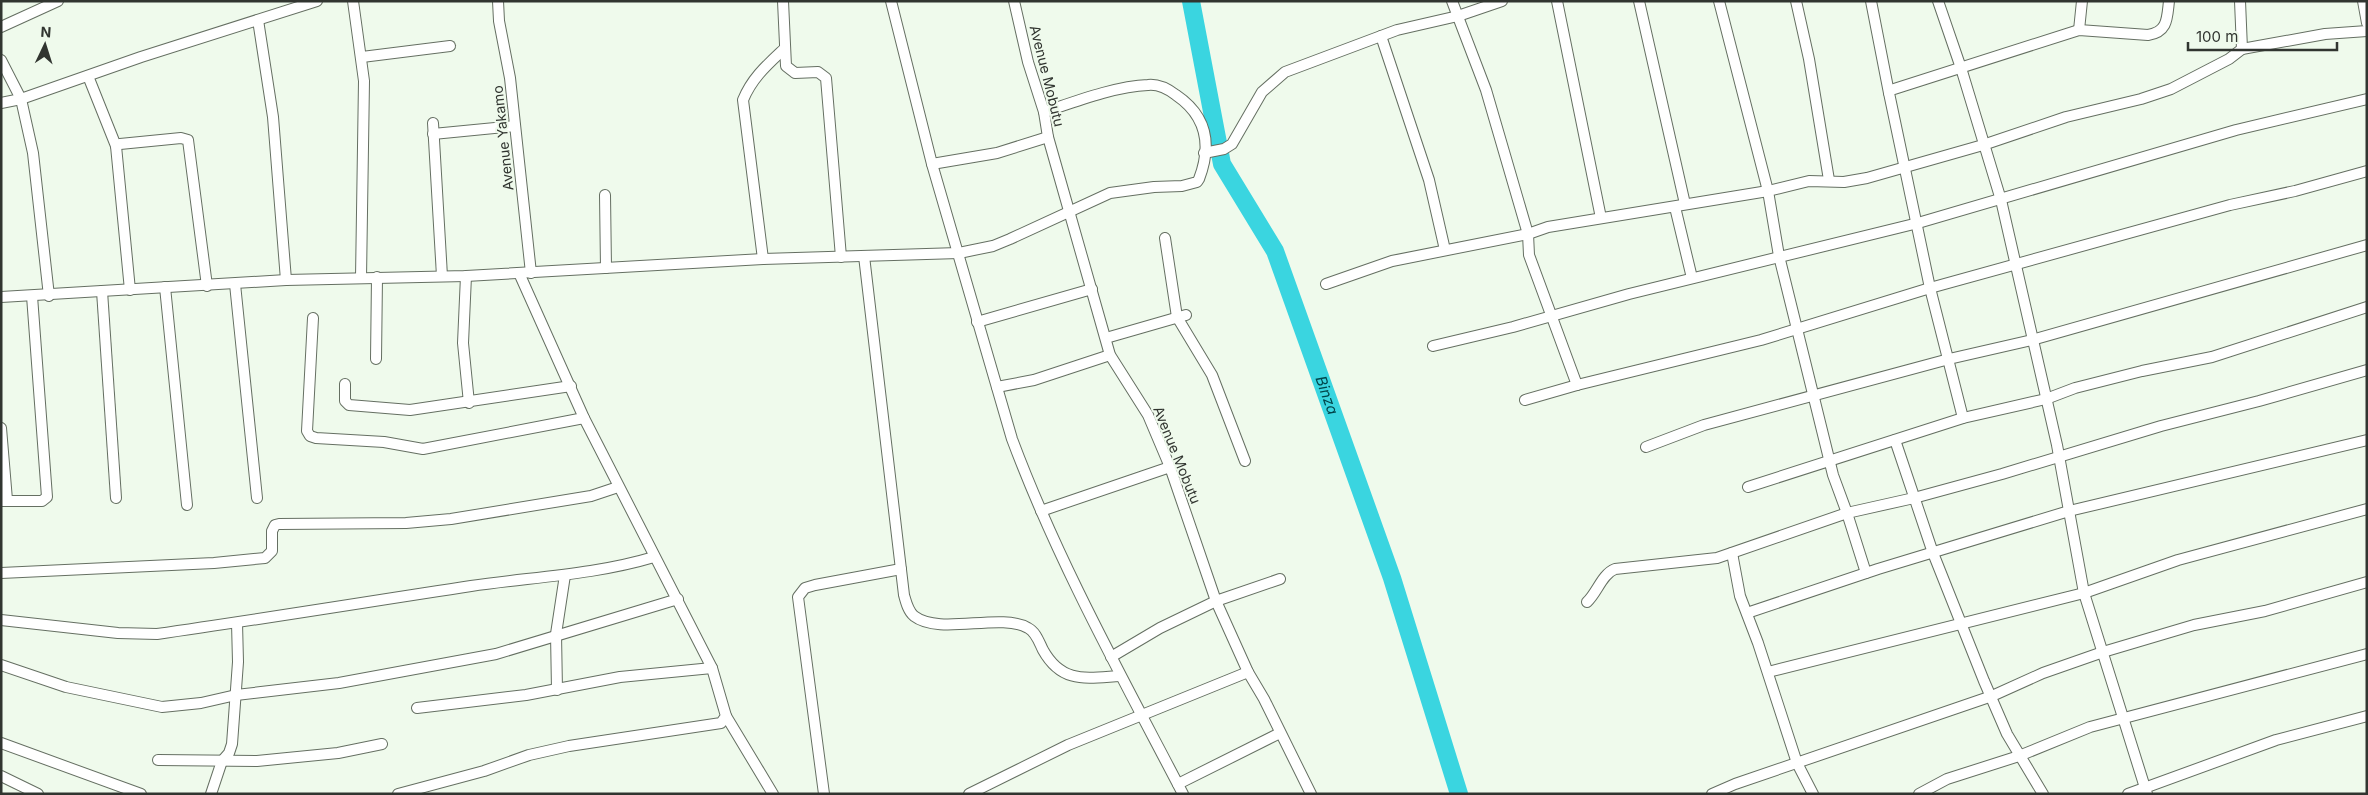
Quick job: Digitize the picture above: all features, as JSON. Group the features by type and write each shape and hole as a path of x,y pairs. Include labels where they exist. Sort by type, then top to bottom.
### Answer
{"street":[{"path":"1,28 58,1"},
{"path":"1,103 21,99 317,1"},
{"path":"352,1 362,57 364,114 361,278"},
{"name":"Avenue Yakamo","path":"498,1 499,21 510,78 531,272"},
{"path":"783,1 786,66 795,73 818,72 826,78 841,257"},
{"path":"891,1 932,164 960,253 977,322 1012,439 1063,562 1120,676 1181,789 1280,733"},
{"name":"Avenue Mobutu","path":"1014,1 1028,62 1044,112 1048,138 1110,355 1148,415 1170,467 1216,601 1248,672 1264,699 1311,794"},
{"path":"1452,1 1486,90 1528,234 1529,255 1577,385"},
{"path":"1207,153 1224,149 1232,144 1254,102 1272,81 1299,65 1381,36 1420,24 1458,16 1502,1"},
{"path":"1557,1 1601,218"},
{"path":"1639,1 1680,205 1692,278"},
{"path":"1718,1 1768,191 1779,256 1829,461 1866,573"},
{"path":"1796,1 1809,59 1829,180"},
{"path":"1871,1 1930,288 1963,418"},
{"path":"1938,1 1961,68 2001,200 2059,458 2084,593 2145,791"},
{"path":"2079,30 2082,1"},
{"path":"1889,93 1891,90 2079,30 2157,34 2164,29 2167,21 2169,1"},
{"path":"2240,1 2242,49"},
{"path":"2363,1 2367,23"},
{"path":"258,20 273,117 286,280"},
{"path":"1326,284 1392,260 1528,234 1548,227 1768,191 1809,181 1850,181 1905,169 2066,117 2142,99 2171,89 2242,49 2306,37 2367,31"},
{"path":"1381,36 1429,180 1445,250"},
{"path":"362,57 450,46"},
{"path":"763,260 743,100 749,86 758,73 784,49"},
{"path":"1,60 21,99 33,153 50,296"},
{"path":"88,76 116,146 130,290"},
{"path":"1,297 50,296 286,280 466,276 763,260 960,253 993,246 1110,193 1190,185 1199,179 1207,153 1205,133 1201,120 1184,100 1162,87 1138,86 1091,97 1044,112"},
{"path":"1433,346 1692,278 1918,223 2236,130 2367,99"},
{"path":"442,276 433,128 515,126"},
{"path":"116,146 181,138 188,140 207,286"},
{"path":"932,164 997,153 1048,138"},
{"path":"1525,400 1577,385 1796,330 1930,288 2016,264 2230,205 2295,191 2367,171"},
{"path":"605,195 606,268"},
{"path":"1166,238 1181,316 1212,375 1245,461"},
{"path":"1646,447 1704,425 1949,359 2032,340 2336,251 2367,245"},
{"path":"864,256 904,596 908,607 914,616 923,620 947,624 1019,624 1034,633 1049,660 1067,675 1080,678 1120,676"},
{"path":"519,273 584,418 712,668 726,716 773,794"},
{"path":"466,276 463,343 469,403"},
{"path":"376,359 377,277"},
{"path":"235,284 257,498"},
{"path":"165,287 186,505"},
{"path":"977,322 1092,289"},
{"path":"102,291 116,498"},
{"path":"1,428 4,500 42,500 47,497 32,296"},
{"path":"1748,487 1963,418 2046,399 2074,388 2142,371 2212,357 2367,307"},
{"path":"1106,338 1181,316"},
{"path":"313,318 307,431 310,436 316,438 384,442 423,449 584,418"},
{"path":"997,387 1034,380 1110,355"},
{"path":"1586,602 1598,589 1606,574 1616,569 1665,562 1695,562 1732,553 1847,513 1914,498 2059,458 2161,426 2259,401 2367,370"},
{"path":"345,384 345,401 349,405 410,410 469,403 571,386"},
{"path":"1895,440 1933,554 2007,734 2043,794"},
{"path":"1748,613 1866,573 2069,511 2367,440"},
{"path":"1041,510 1170,467"},
{"path":"1,573 214,563 265,558 272,551 272,531 275,525 279,524 406,523 451,519 591,496 618,487"},
{"path":"1768,672 2084,593 2178,560 2367,509"},
{"path":"1732,553 1740,596 1748,613 1797,763 1813,794"},
{"path":"1,620 118,633 157,634 474,586 565,575 610,568 654,557"},
{"path":"824,794 798,597 805,588 816,585 901,569"},
{"path":"557,690 556,634 565,575"},
{"path":"1111,657 1160,628 1216,601 1280,579"},
{"path":"1712,794 1735,784 1992,696 2043,673 2103,652 2194,625 2265,611 2367,582"},
{"path":"1,665 66,687 162,707 201,703 236,695 339,683 496,654 547,639 556,634 678,599"},
{"path":"211,794 222,761 232,748 236,695 237,622"},
{"path":"1919,794 1947,780 2019,756 2090,727 2367,654"},
{"path":"417,708 557,690 620,677 712,668"},
{"path":"969,794 1068,745 1248,672"},
{"path":"398,794 484,771 529,755 553,749 722,723 726,716"},
{"path":"2128,794 2145,791 2276,740 2367,716"},
{"path":"1,743 141,794"},
{"path":"158,760 294,759 382,744"},
{"path":"1,776 38,794"}],"waterway":[{"name":"Binza","path":"1191,1 1222,164 1275,251 1392,578 1459,794"}]}
